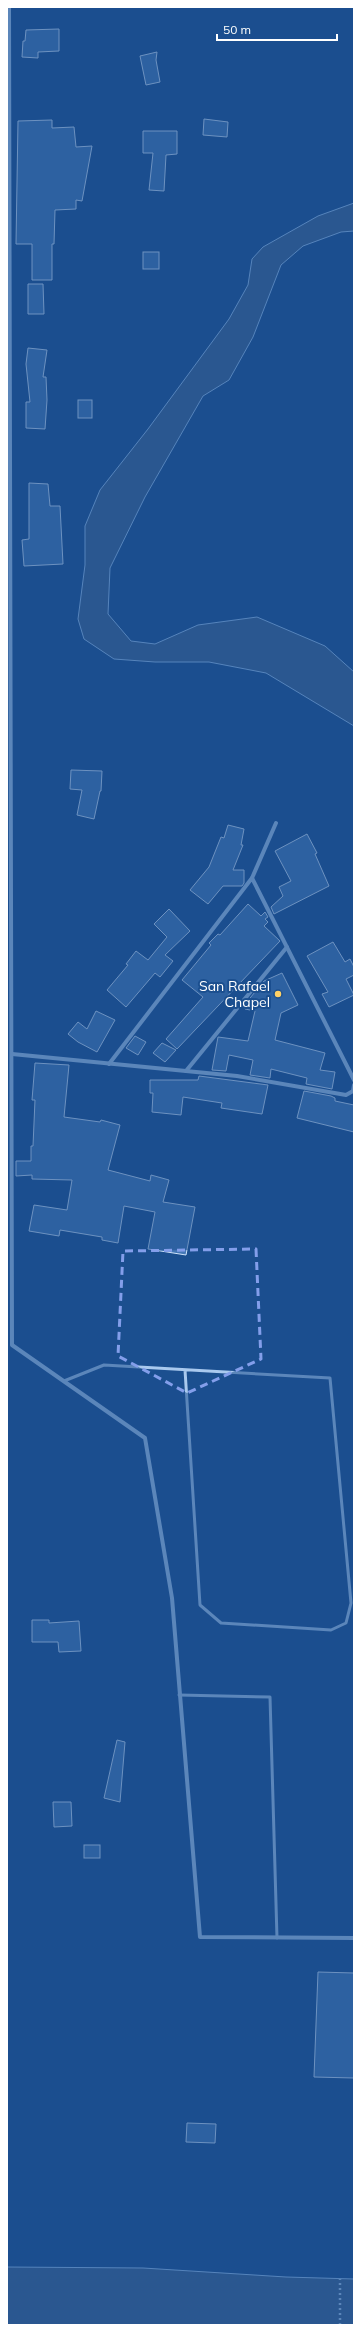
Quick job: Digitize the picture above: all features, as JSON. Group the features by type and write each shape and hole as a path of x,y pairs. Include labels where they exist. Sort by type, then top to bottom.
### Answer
{"street":[{"path":"9,7 8,193 12,1345 144,1438 172,1598 200,1937 354,1938"},
{"path":"109,1064 252,878 276,822"},
{"path":"252,878 354,1080"},
{"path":"186,1071 287,947"},
{"path":"12,1054 237,1076 346,1095 353,1090 354,1085"}],"lane":[{"path":"64,1382 104,1365 330,1378 351,1603 346,1623 331,1630 220,1623 200,1605 185,1370"},
{"path":"179,1695 270,1697 277,1938"}],"path":[{"path":"340,2279 340,2325"}],"highlighted area":[{"path":"256,1249 261,1359 187,1393 118,1356 123,1251"}],"water":[{"path":"354,203 354,231 341,232 303,246 281,265 253,337 229,380 203,396 145,497 110,568 108,614 131,641 155,644 198,625 257,617 325,646 354,672 354,726 266,673 209,662 155,662 114,659 84,639 78,619 85,565 85,526 100,490 148,429 229,319 248,285 252,259 263,247 318,216"},
{"path":"7,2267 143,2268 286,2277 354,2279 354,2325 7,2325"}],"building":[{"path":"59,29 59,51 38,52 38,58 22,57 23,41 25,41 26,30"},
{"path":"157,52 156,60 160,82 146,85 140,56"},
{"path":"204,119 228,122 227,137 203,135"},
{"path":"52,120 52,128 74,127 76,147 92,146 82,201 76,200 76,209 55,210 54,244 52,244 52,280 32,280 32,244 16,244 18,121"},
{"path":"143,131 177,131 177,154 166,155 164,191 149,190 153,153 143,153"},
{"path":"143,252 159,252 159,269 143,269"},
{"path":"28,284 43,284 44,314 28,314"},
{"path":"28,348 47,350 43,377 46,377 47,400 45,429 26,428 26,402 30,402 26,364"},
{"path":"78,400 92,400 92,418 78,418"},
{"path":"29,483 48,484 50,506 60,506 63,564 24,566 22,540 29,539"},
{"path":"71,770 102,771 101,791 94,819 77,815 82,790 70,789"},
{"path":"228,825 244,829 241,845 243,845 233,870 244,870 244,883 242,886 223,886 208,904 190,890 209,867 221,837 224,838"},
{"path":"307,834 317,853 315,854 329,886 274,914 271,907 283,896 279,887 291,881 275,851"},
{"path":"248,904 261,916 265,912 268,917 265,919 268,922 264,926 280,941 177,1049 166,1039 203,997 182,980 211,945 209,943 218,934 220,935"},
{"path":"169,909 190,931 165,955 173,961 160,977 155,973 126,1007 107,990 128,965 126,964 136,951 148,960 167,937 154,924"},
{"path":"333,942 345,962 350,959 354,967 354,975 346,979 354,995 329,1007 322,994 328,992 307,956"},
{"path":"282,973 298,1005 281,1013 275,1040 325,1053 320,1070 335,1072 332,1089 306,1084 307,1078 271,1069 270,1078 250,1075 253,1060 229,1055 226,1071 212,1070 218,1037 248,1041 255,1011 245,1009 246,1003 264,981"},
{"path":"96,1011 115,1020 97,1052 78,1042 68,1034 78,1022 87,1029"},
{"path":"135,1036 146,1042 138,1055 126,1048"},
{"path":"162,1043 176,1050 165,1062 153,1053"},
{"path":"35,1063 69,1065 64,1117 100,1122 101,1120 120,1125 108,1170 150,1181 151,1175 169,1180 163,1202 195,1207 186,1255 148,1249 155,1212 124,1206 118,1243 102,1240 102,1237 60,1230 59,1236 29,1231 34,1205 67,1210 72,1180 32,1179 32,1175 16,1176 16,1161 31,1161 35,1100 32,1100"},
{"path":"199,1076 268,1085 262,1114 221,1108 222,1103 183,1097 181,1115 152,1112 153,1093 150,1093 150,1080 198,1080"},
{"path":"304,1091 331,1096 335,1098 335,1101 354,1105 354,1132 297,1118"},
{"path":"32,1620 49,1620 49,1623 79,1621 81,1651 59,1652 58,1642 32,1642"},
{"path":"117,1740 125,1742 120,1802 104,1798"},
{"path":"53,1802 71,1802 72,1826 54,1827"},
{"path":"84,1845 100,1845 100,1858 84,1858"},
{"path":"318,1972 354,1973 354,2078 314,2077"},
{"path":"187,2123 216,2124 215,2143 186,2142"}],"place":[{"name":"San Rafael Chapel","path":"278,994"}]}
